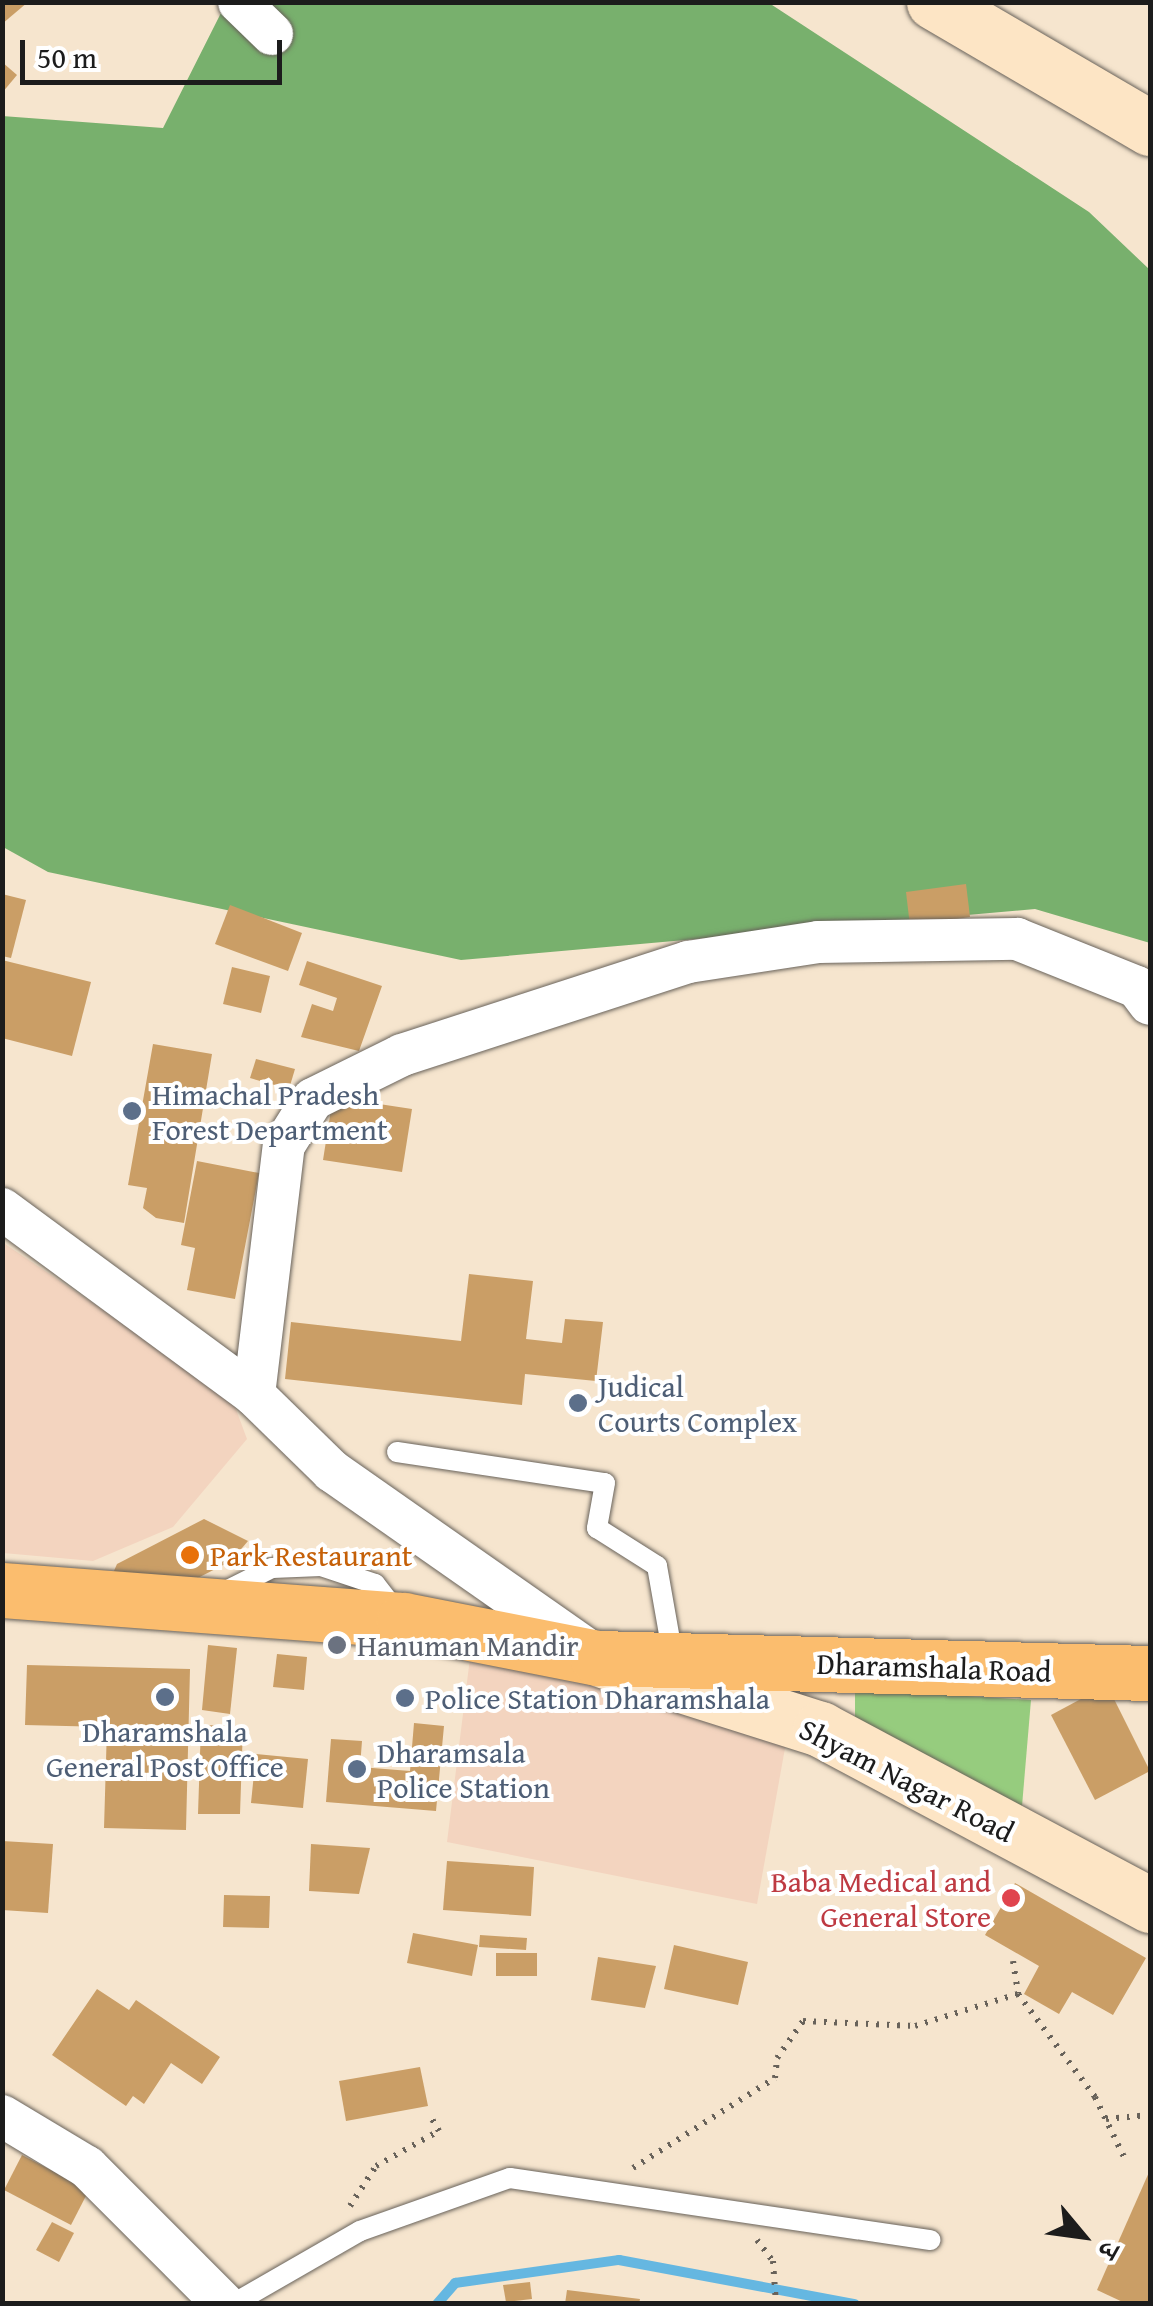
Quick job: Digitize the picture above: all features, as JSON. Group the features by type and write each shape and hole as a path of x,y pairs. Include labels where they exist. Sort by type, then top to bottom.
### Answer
{"main road":[{"name":"Dharamshala Road","path":"2,1590 207,1600 404,1620 598,1658 1150,1672"}],"street":[{"path":"239,2 272,34"},
{"path":"934,2 1150,128"},
{"path":"254,1395 284,1145 313,1099 402,1054 688,962 818,942 1017,939 1138,987 1150,1004"},
{"path":"2,1210 254,1395 332,1471 598,1658"},
{"name":"Shyam Nagar Road","path":"598,1658 820,1729 1150,1904"},
{"path":"819,1664 820,1729"},
{"path":"2,2116 88,2166 224,2304"}],"lane":[{"path":"397,1452 605,1483 597,1528 657,1566 673,1659"},
{"path":"233,2304 332,2248 510,2178 601,2185 930,2240"}],"path":[{"path":"1012,1961 1018,1994 1106,2119 1126,2161"},
{"path":"601,2185 775,2078 776,2058 803,2021 915,2026 1018,1994"},
{"path":"1106,2119 1150,2115"},
{"path":"332,2248 376,2166 439,2131 432,2118"},
{"path":"732,2208 774,2261 776,2304"}],"shaded area":[{"path":"2,1242 231,1396 247,1439 173,1527 93,1561 3,1553"},
{"path":"471,1650 787,1737 757,1904 447,1842"}],"green space":[{"path":"226,3 769,3 1089,212 1150,270 1150,943 1035,909 461,960 48,872 3,847 2,116 163,128"},
{"path":"855,1689 1031,1700 1022,1806 855,1726"}],"building":[{"path":"2,2 28,2 2,24"},
{"path":"2,62 17,75 2,93"},
{"path":"966,884 970,917 910,926 906,892"},
{"path":"2,894 26,900 11,958 2,956"},
{"path":"230,905 302,933 288,971 215,944"},
{"path":"2,960 91,982 72,1056 2,1038"},
{"path":"307,961 382,986 359,1051 301,1037 312,1004 333,1011 337,998 299,985"},
{"path":"232,967 270,976 261,1013 223,1004"},
{"path":"153,1044 212,1054 184,1223 156,1218 143,1208 147,1188 128,1185"},
{"path":"256,1059 295,1069 289,1089 250,1078"},
{"path":"333,1097 412,1109 402,1172 323,1160"},
{"path":"197,1161 259,1173 235,1299 187,1290 195,1248 181,1245"},
{"path":"469,1274 533,1281 526,1339 562,1343 565,1319 603,1322 596,1381 525,1374 522,1405 285,1379 291,1322 461,1341"},
{"name":"Park Restaurant","path":"204,1519 248,1541 231,1561 188,1583 110,1580 117,1564"},
{"path":"208,1645 237,1648 230,1714 202,1710"},
{"path":"277,1654 307,1657 304,1690 273,1687"},
{"path":"27,1665 190,1669 186,1830 104,1828 107,1727 25,1725"},
{"path":"1107,1685 1150,1771 1095,1800 1051,1715"},
{"name":"Dharamsala Police Station","path":"414,1723 444,1726 436,1811 326,1802 331,1739 362,1741 360,1767 410,1771"},
{"path":"201,1725 243,1726 240,1814 198,1814"},
{"path":"256,1754 308,1759 303,1808 251,1803"},
{"path":"2,1841 53,1844 48,1913 2,1910"},
{"path":"311,1844 370,1848 359,1894 309,1891"},
{"path":"447,1861 534,1867 531,1916 443,1910"},
{"path":"1015,1883 1146,1958 1113,2015 1072,1992 1059,2014 1024,1994 1039,1966 985,1935"},
{"path":"224,1895 270,1896 269,1928 223,1927"},
{"path":"413,1933 478,1945 472,1976 407,1963"},
{"path":"480,1935 527,1938 526,1950 479,1947"},
{"path":"674,1945 748,1962 738,2005 664,1989"},
{"path":"496,1953 537,1953 537,1976 496,1976"},
{"path":"598,1957 656,1966 645,2008 591,2000"},
{"path":"97,1989 129,2010 136,2000 220,2057 202,2084 171,2063 144,2104 133,2096 126,2106 52,2055"},
{"path":"420,2067 428,2106 346,2121 339,2081"},
{"path":"22,2155 89,2190 71,2225 4,2190"},
{"path":"1150,2170 1150,2304 1127,2304 1097,2290"},
{"path":"52,2222 74,2233 59,2262 36,2250"},
{"path":"530,2282 532,2299 506,2302 503,2285"},
{"path":"567,2290 640,2299 639,2304 565,2304"}],"waterway":[{"path":"437,2304 455,2283 619,2260 855,2304"}],"place":[{"name":"Himachal Pradesh Forest Department","path":"132,1111"},
{"name":"Judical Courts Complex","path":"578,1403"},
{"name":"Park Restaurant","path":"190,1555"},
{"name":"Hanuman Mandir","path":"337,1645"},
{"name":"Dharamshala General Post Office","path":"165,1697"},
{"name":"Police Station Dharamshala","path":"405,1698"},
{"name":"Dharamsala Police Station","path":"357,1769"},
{"name":"Baba Medical and General Store","path":"1011,1898"}]}
